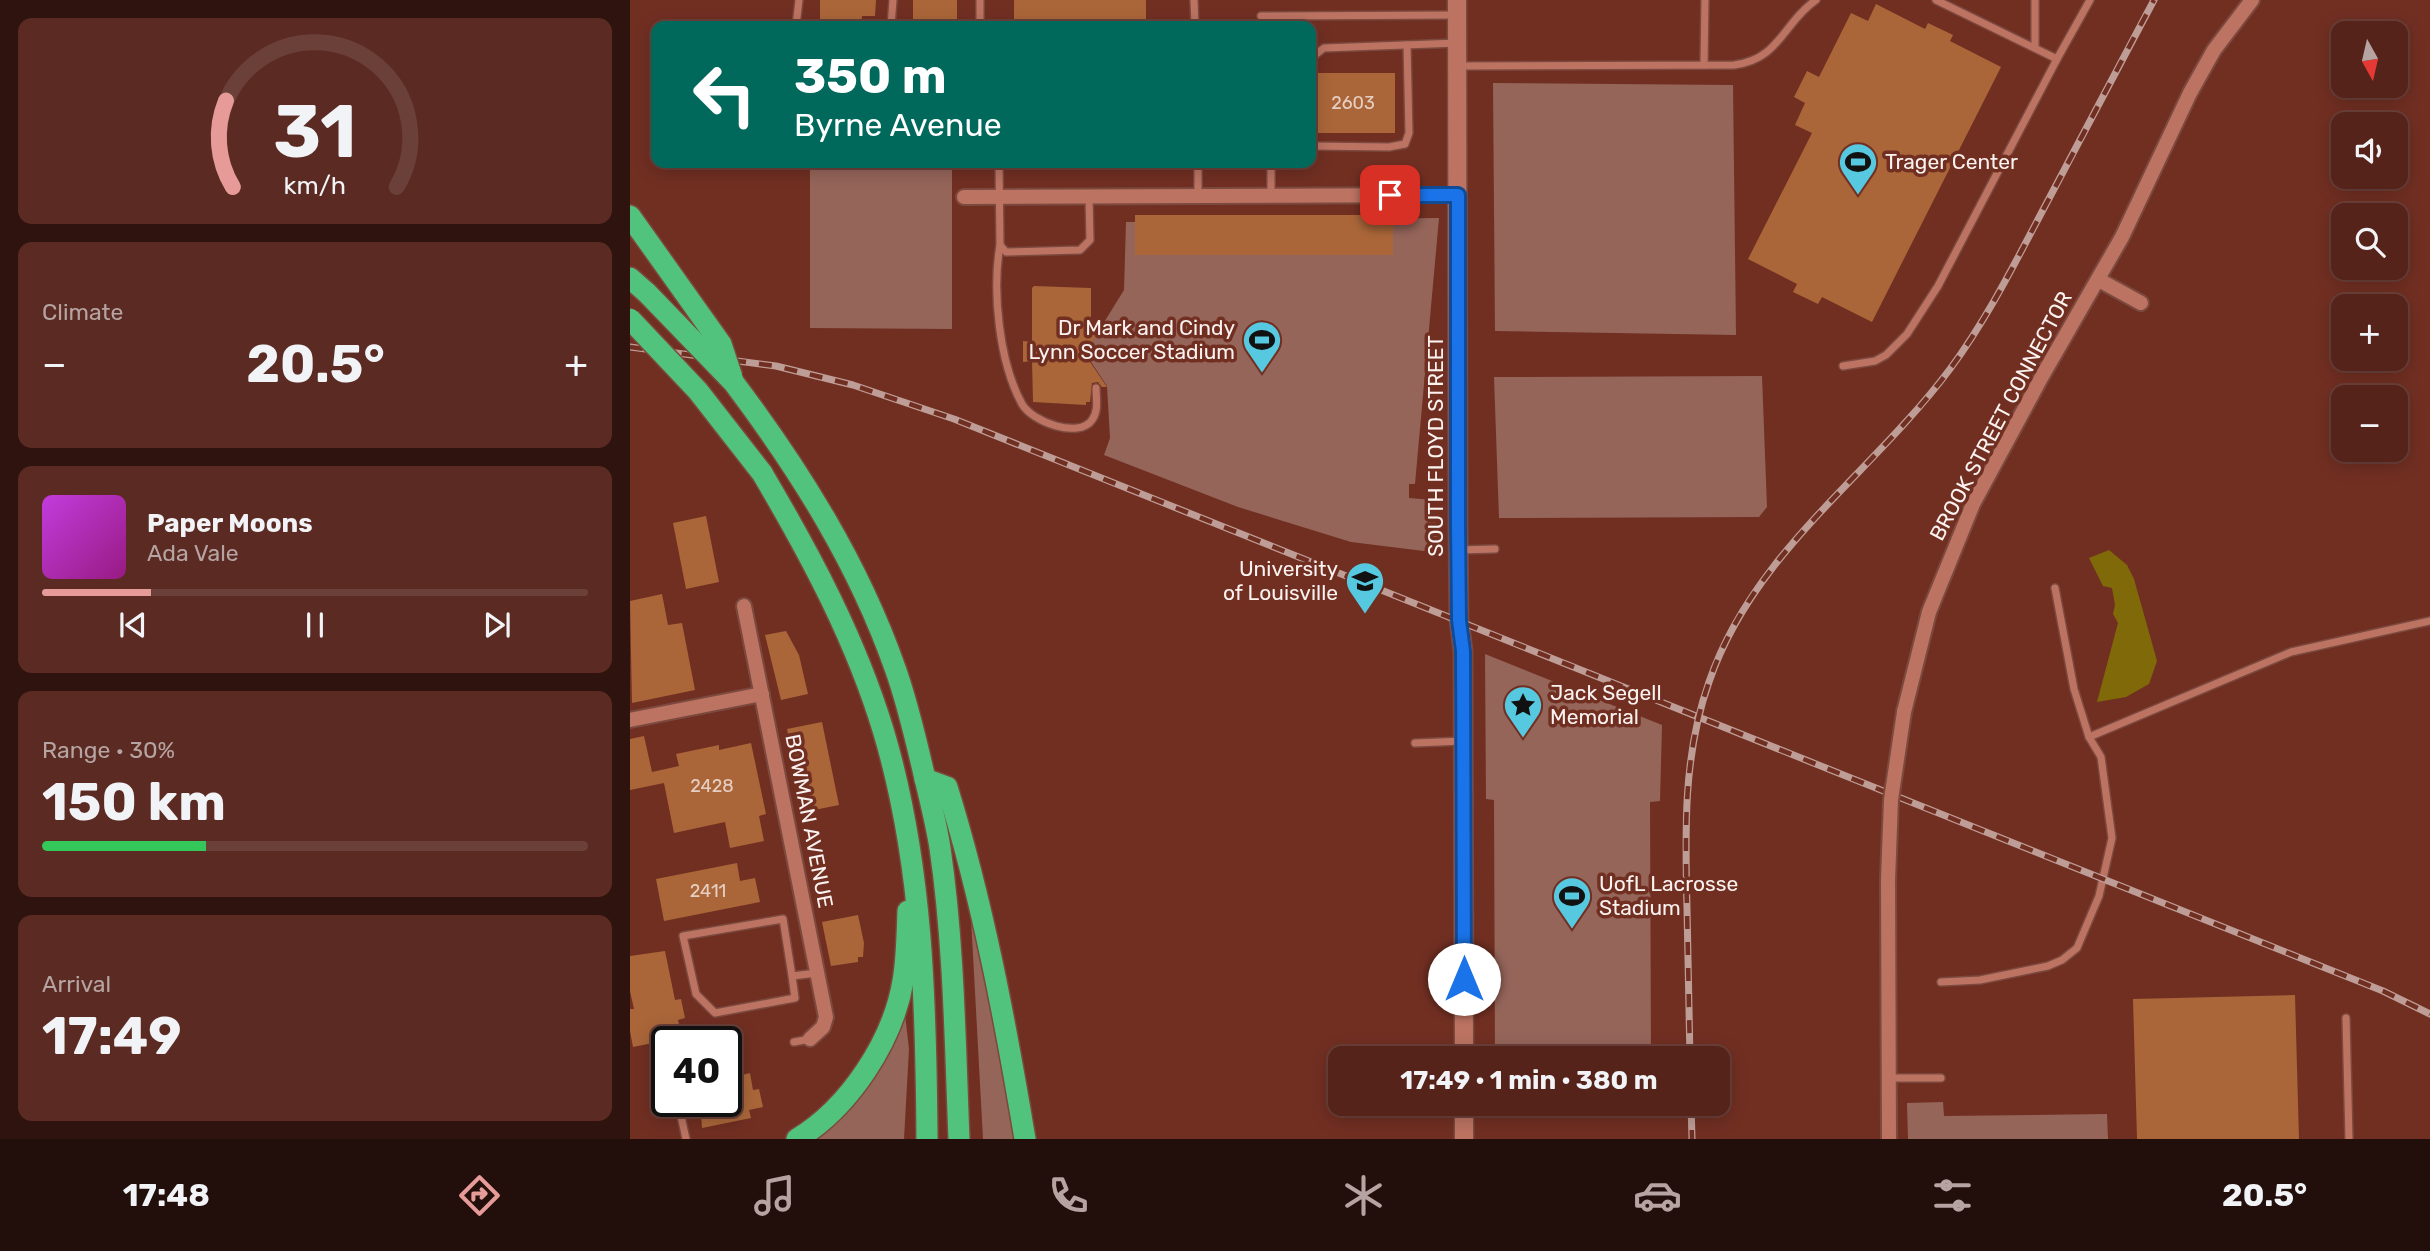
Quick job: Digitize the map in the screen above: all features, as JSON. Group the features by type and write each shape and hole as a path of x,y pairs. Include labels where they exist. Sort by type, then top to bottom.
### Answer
{"highway":[{"path":"630,216 721,344 734,383"},
{"path":"630,278 734,383 802,478 847,556 872,607 896,670 940,847 952,960 959,1139"},
{"path":"630,319 698,390 762,473 808,552 866,680 895,778 923,950 927,1139"},
{"path":"925,779 947,787 966,849 995,969 1025,1139"},
{"path":"797,1139 827,1116 850,1091 875,1053 892,1019 903,982 909,860"}],"street":[{"name":"BROOK STREET CONNECTOR","path":"1889,1139 1888,840 1896,756 1904,712 1922,637 1940,580 1973,504 2099,280 2137,207 2190,93 2214,50 2252,0"},
{"name":"SOUTH FLOYD STREET","path":"1457,7 1458,550 1459,620 1463,651 1464,1046"},
{"path":"964,197 1458,195"},
{"path":"2099,280 2141,303"},
{"name":"BOWMAN AVENUE","path":"744,606 826,1017 823,1027 810,1039"},
{"path":"630,720 762,694"},
{"path":"1464,1116 1464,1139"}],"lane":[{"path":"797,21 799,0"},
{"path":"891,21 893,0"},
{"path":"980,0 980,21"},
{"path":"1194,0 1195,21"},
{"path":"1704,65 1705,0"},
{"path":"1458,66 1744,64 1763,57 1800,12 1816,0"},
{"path":"1936,0 2057,59"},
{"path":"2035,0 2035,48"},
{"path":"1843,366 1875,361 1886,355 1907,334 1938,286 2090,0"},
{"path":"1261,16 1457,7"},
{"path":"1316,54 1324,48 1458,43"},
{"path":"1316,146 1389,147 1405,144 1409,133 1408,45"},
{"path":"999,168 1000,245 996,272 998,315 1012,376 1022,403 1030,415 1047,425 1083,427 1092,421 1096,410 1096,388"},
{"path":"1198,168 1198,195"},
{"path":"1271,168 1271,194"},
{"path":"1000,245 1002,250 1012,253 1080,250 1090,240 1090,196"},
{"path":"1458,550 1495,549"},
{"path":"1941,982 1980,980 2048,966 2062,960 2077,948 2099,896 2112,838 2101,757 2088,737 2074,689 2055,587"},
{"path":"2088,737 2291,652 2430,621"},
{"path":"1415,743 1463,741"},
{"path":"782,919 792,976 795,998 715,1013 695,994 683,936 782,919"},
{"path":"792,976 818,972"},
{"path":"2346,1018 2349,1139"},
{"path":"793,1042 810,1039"},
{"path":"1889,1078 1941,1078"},
{"path":"681,1117 686,1139"}],"shaded area":[{"path":"1493,83 1733,85 1736,335 1495,331"},
{"path":"810,168 952,168 952,329 810,328"},
{"name":"Dr Mark and Cindy Lynn Soccer Stadium","path":"1439,218 1415,484 1409,484 1409,498 1433,500 1440,553 1351,542 1238,507 1104,455 1110,438 1107,386 1085,353 1124,290 1126,222"},
{"path":"1762,376 1767,507 1759,517 1499,518 1494,377"},
{"path":"2109,550 2127,565 2134,579 2157,661 2149,684 2126,697 2097,702 2118,623 2113,614 2115,605 2112,588 2103,586 2089,558"},
{"name":"UofL Lacrosse Stadium","path":"1485,654 1662,725 1660,801 1650,802 1651,1046 1495,1046 1494,800 1486,799"},
{"path":"965,874 1018,1139 983,1139 971,918"},
{"path":"905,1014 909,1049 904,1139 809,1139 900,1017"},
{"path":"1943,1102 1944,1116 2107,1114 2108,1139 1908,1139 1907,1103"}],"building":[{"path":"820,0 876,0 875,16 862,16 862,21 820,21"},
{"path":"913,0 957,0 957,21 913,21"},
{"path":"1014,0 1146,0 1146,21 1014,21"},
{"name":"Trager Center","path":"1876,4 1925,29 1928,23 1953,35 1950,41 2001,67 1872,322 1822,297 1818,304 1793,292 1797,284 1748,259 1812,133 1795,125 1805,103 1794,97 1807,71 1819,77 1851,13 1868,21"},
{"path":"1316,73 1395,73 1395,133 1316,133"},
{"path":"1135,215 1393,215 1393,255 1135,255"},
{"path":"1034,286 1091,288 1091,324 1102,325 1091,344 1090,362 1107,387 1102,387 1098,382 1092,383 1090,402 1086,402 1086,405 1033,402 1032,361 1023,362 1023,341 1032,342"},
{"path":"706,516 719,582 686,589 673,523"},
{"path":"662,594 668,625 682,623 695,690 632,703 630,601"},
{"path":"786,631 799,655 808,694 781,700 765,635"},
{"path":"822,722 839,805 804,812 787,729"},
{"path":"644,736 652,772 679,766 676,754 719,745 719,750 751,743 766,814 759,816 764,841 730,848 725,822 674,833 664,783 630,790 630,739"},
{"path":"737,863 740,881 755,878 760,902 664,921 656,879"},
{"path":"858,915 864,943 863,957 858,957 858,962 831,966 822,922"},
{"path":"665,951 675,1000 681,999 685,1018 678,1020 679,1026 651,1026 651,1043 633,1047 630,1031 630,1009 634,1009 630,991 630,956"},
{"path":"2295,995 2299,1139 2137,1139 2133,999"},
{"path":"750,1073 753,1090 759,1089 763,1107 749,1110 751,1118 702,1128 701,1117 742,1117 742,1075"}],"railway":[{"path":"1690,1046 1686,851 1690,766 1694,737 1709,682 1729,636 1754,593 1784,554 1816,516 1919,408 1963,350 2011,270 2154,0"},
{"path":"630,347 776,366 853,385 954,419 2383,991 2430,1014"},
{"path":"1691,1116 1692,1139"}],"place":[{"name":"Trager Center","path":"1858,196"},
{"name":"Dr Mark and Cindy Lynn Soccer Stadium","path":"1262,374"},
{"name":"University of Louisville","path":"1365,615"},
{"name":"Jack Segell Memorial","path":"1523,739"},
{"name":"UofL Lacrosse Stadium","path":"1572,930"}],"route":[{"path":"1390,195 1458,195 1458,526 1459,620 1463,651 1464,979"}]}
